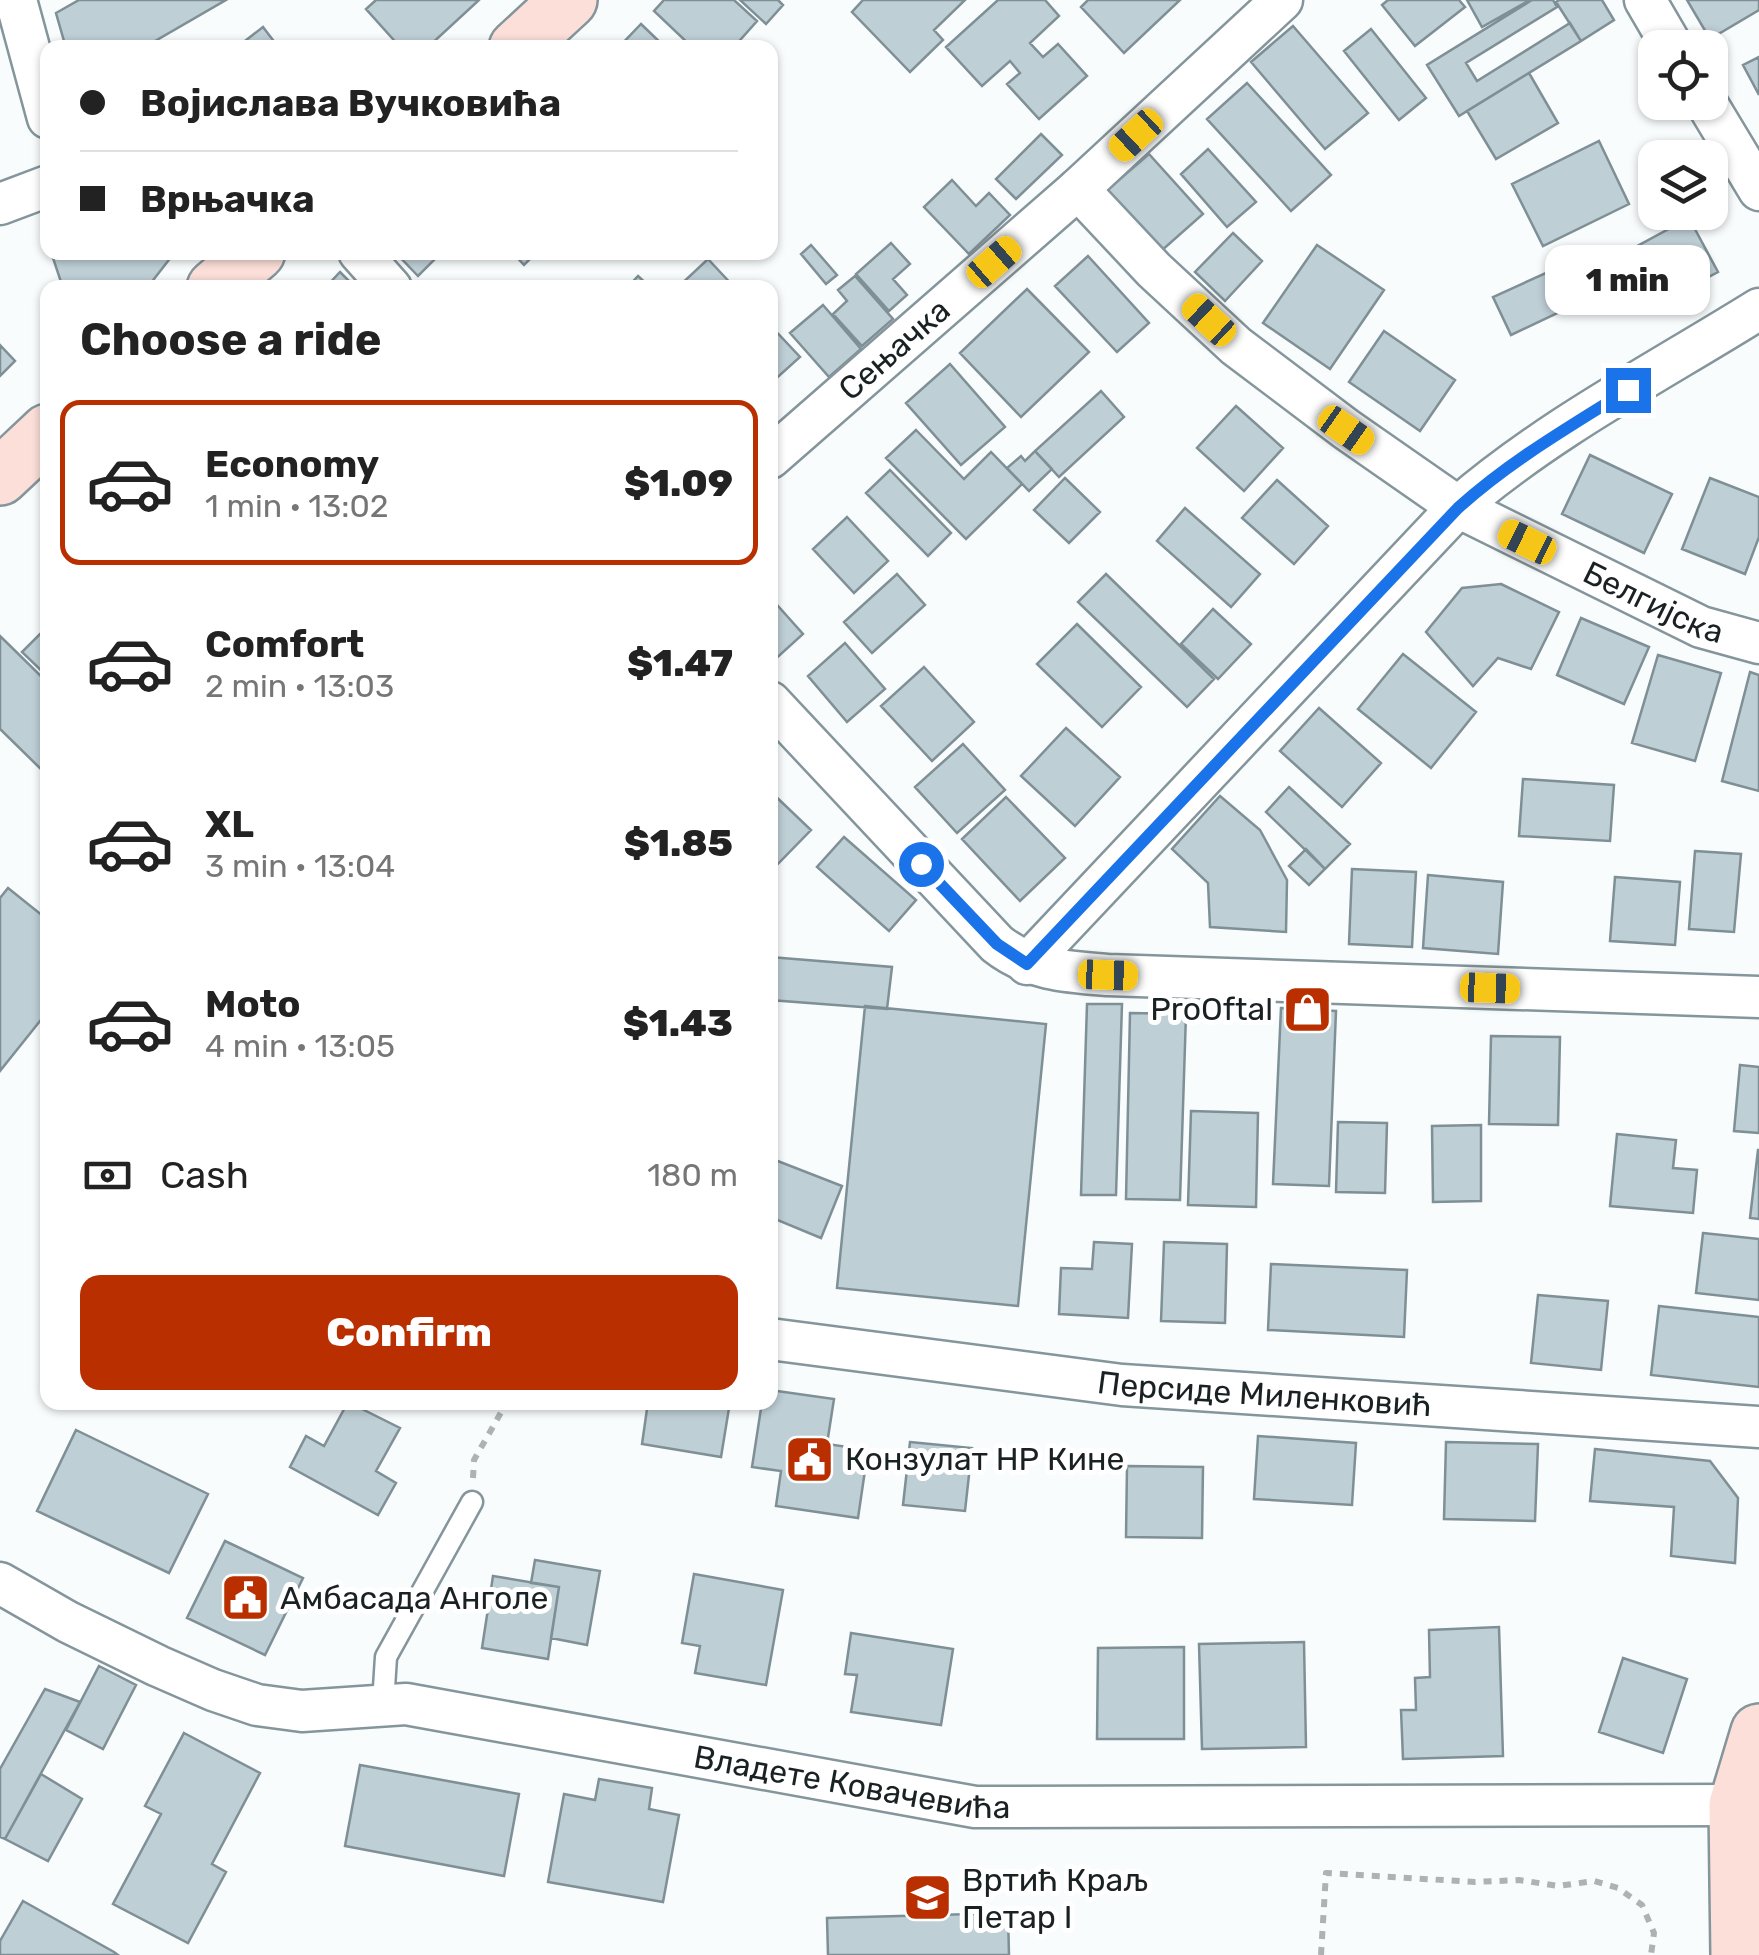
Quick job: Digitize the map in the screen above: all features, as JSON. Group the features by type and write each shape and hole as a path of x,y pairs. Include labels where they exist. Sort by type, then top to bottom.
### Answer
{"street":[{"path":"16,0 40,88"},
{"path":"526,40 570,0"},
{"name":"Сењачка","path":"778,451 1078,189 1282,0"},
{"path":"1645,0 1662,30"},
{"path":"1717,120 1759,190"},
{"path":"0,204 40,189"},
{"name":"Белгијска","path":"1078,189 1154,270 1236,346 1346,430 1458,508 1701,627 1759,642"},
{"path":"224,280 248,260"},
{"path":"366,260 383,280"},
{"path":"1027,964 1458,508 1491,478 1759,309"},
{"path":"0,477 40,440"},
{"path":"778,711 997,944 1027,964 1108,975 1759,997"},
{"name":"Персиде Миленковић","path":"778,1341 1122,1385 1759,1427"},
{"name":"Владете Ковачевића","path":"0,1583 158,1666 257,1704 328,1712 383,1704 433,1708 975,1807 1737,1805"},
{"path":"1739,1955 1737,1805 1759,1732"}],"lane":[{"path":"383,1704 386,1657 472,1502"}],"path":[{"path":"474,1460 502,1410"},
{"path":"1321,1955 1326,1873 1475,1882 1519,1880 1558,1886 1594,1880 1618,1888 1642,1905 1654,1934 1651,1955"}],"building":[{"path":"79,0 226,0 157,40 64,40 56,13"},
{"path":"376,0 479,0 436,40 394,40 366,9"},
{"path":"664,0 734,0 757,21 740,40 685,40 654,11"},
{"path":"740,0 778,0 783,5 766,24"},
{"path":"863,0 965,0 934,30 943,40 910,72 852,12"},
{"path":"998,0 1045,0 1059,16 1030,43 1043,57 1058,44 1087,76 1039,119 1007,84 1020,73 1010,61 982,86 946,47"},
{"path":"1088,0 1180,0 1124,53 1081,7"},
{"path":"1388,0 1459,0 1465,7 1415,46 1382,5"},
{"path":"1467,0 1530,0 1482,27"},
{"path":"1532,0 1553,0 1557,7 1466,63 1477,81 1570,23 1581,41 1459,116 1427,65"},
{"path":"1602,0 1614,20 1581,41 1556,2"},
{"path":"1687,0 1759,0 1759,10 1725,30 1705,30"},
{"path":"641,24 658,40 626,40"},
{"path":"1293,26 1368,113 1325,149 1251,62"},
{"path":"263,27 273,40 246,40"},
{"path":"1371,29 1426,98 1399,120 1344,51"},
{"path":"1759,57 1759,95 1743,65"},
{"path":"1529,73 1558,123 1496,159 1467,111"},
{"path":"1247,83 1331,175 1291,211 1207,119"},
{"path":"1041,134 1062,155 1016,199 996,179"},
{"path":"1599,141 1629,204 1543,246 1512,184"},
{"path":"1208,149 1256,202 1227,227 1181,174"},
{"path":"1149,154 1203,214 1160,252 1106,191"},
{"path":"952,180 976,206 989,193 1010,215 969,254 924,207"},
{"path":"1667,230 1695,230 1718,272 1646,310 1617,257"},
{"path":"1233,233 1262,261 1225,301 1195,272"},
{"path":"891,243 910,264 893,279 907,295 889,311 856,274"},
{"path":"811,245 837,275 826,284 801,254"},
{"path":"1317,245 1384,290 1330,369 1263,323"},
{"path":"1088,256 1149,323 1117,352 1055,286"},
{"path":"54,260 169,260 153,280 60,280"},
{"path":"403,260 434,260 418,276"},
{"path":"709,260 728,280 686,280"},
{"path":"1566,264 1583,301 1511,335 1493,297"},
{"path":"855,276 893,319 862,346 833,314 847,301 838,290"},
{"path":"1027,289 1089,352 1021,417 960,353"},
{"path":"823,305 861,349 829,377 790,333"},
{"path":"1384,331 1455,380 1420,431 1349,382"},
{"path":"778,334 800,357 778,377"},
{"path":"0,345 15,361 0,376"},
{"path":"950,364 1005,427 961,465 906,403"},
{"path":"1101,391 1124,417 1059,477 1035,451"},
{"path":"1236,406 1283,448 1244,491 1197,448"},
{"path":"916,430 964,479 991,452 1022,484 966,539 886,458"},
{"path":"1035,451 1052,469 1029,491 1007,468 1021,456 1025,461"},
{"path":"1590,455 1672,494 1644,553 1562,514"},
{"path":"890,470 951,533 928,556 866,493"},
{"path":"1065,478 1100,512 1069,543 1034,510"},
{"path":"1710,478 1759,497 1759,537 1745,574 1682,549"},
{"path":"1277,480 1328,526 1294,564 1242,518"},
{"path":"1185,508 1260,574 1231,607 1157,541"},
{"path":"847,517 888,561 854,593 813,549"},
{"path":"897,574 925,605 872,653 844,622"},
{"path":"1106,574 1214,679 1187,707 1078,602"},
{"path":"1501,584 1559,612 1531,669 1498,658 1473,686 1426,632 1462,588"},
{"path":"778,606 803,634 778,657"},
{"path":"1213,609 1251,644 1218,679 1181,644"},
{"path":"1581,618 1649,647 1624,704 1557,675"},
{"path":"1077,624 1141,687 1102,727 1037,664"},
{"path":"40,634 40,669 22,652"},
{"path":"0,636 40,675 40,768 0,729"},
{"path":"845,643 885,689 847,722 808,676"},
{"path":"1403,654 1476,712 1431,768 1358,709"},
{"path":"1658,655 1721,673 1695,761 1632,743"},
{"path":"924,667 974,722 932,761 881,706"},
{"path":"1750,672 1759,675 1759,791 1722,781"},
{"path":"1319,708 1381,763 1342,807 1280,751"},
{"path":"1066,728 1120,777 1075,826 1021,776"},
{"path":"963,744 1005,790 957,833 915,787"},
{"path":"1523,779 1614,785 1610,841 1519,836"},
{"path":"1289,787 1350,844 1325,869 1266,812"},
{"path":"1220,796 1260,830 1287,880 1286,932 1210,927 1208,883 1172,849"},
{"path":"1006,797 1065,858 1020,901 962,839"},
{"path":"778,799 811,830 778,864"},
{"path":"844,837 916,900 889,931 817,867"},
{"path":"1306,849 1325,869 1309,885 1289,866"},
{"path":"1695,851 1741,854 1734,932 1689,929"},
{"path":"1352,869 1416,872 1412,947 1349,944"},
{"path":"1428,875 1503,882 1498,954 1423,948"},
{"path":"1615,877 1680,882 1675,945 1610,941"},
{"path":"8,888 40,914 40,1021 0,1071 0,898"},
{"path":"778,958 892,967 887,1009 778,1001"},
{"path":"1087,1004 1122,1004 1116,1195 1081,1195"},
{"path":"865,1006 1046,1024 1018,1306 837,1288"},
{"path":"1281,1008 1336,1011 1329,1186 1273,1184"},
{"path":"1130,1013 1186,1014 1180,1200 1126,1199"},
{"path":"1491,1036 1560,1037 1558,1125 1489,1124"},
{"path":"1740,1065 1759,1067 1759,1133 1734,1131"},
{"path":"1191,1111 1258,1113 1256,1207 1188,1205"},
{"path":"1338,1122 1387,1123 1385,1193 1336,1192"},
{"path":"1481,1125 1481,1201 1433,1202 1432,1126"},
{"path":"1617,1134 1676,1140 1673,1168 1697,1170 1693,1213 1610,1206"},
{"path":"1759,1150 1759,1219 1750,1218"},
{"path":"778,1161 842,1186 821,1238 778,1220"},
{"path":"1703,1233 1759,1239 1759,1300 1696,1293"},
{"path":"1094,1242 1132,1244 1128,1318 1059,1314 1061,1268 1092,1269"},
{"path":"1164,1242 1227,1244 1225,1323 1161,1321"},
{"path":"1271,1264 1407,1270 1404,1337 1268,1330"},
{"path":"1538,1295 1608,1301 1601,1370 1531,1363"},
{"path":"1659,1306 1759,1317 1759,1387 1651,1375"},
{"name":"Конзулат НР Кине","path":"778,1391 834,1399 827,1444 868,1450 858,1518 776,1506 781,1471 752,1467 761,1410 778,1410"},
{"path":"344,1410 364,1410 400,1428 376,1471 396,1483 378,1515 290,1467 306,1436 324,1446"},
{"path":"647,1410 729,1410 721,1457 642,1444"},
{"path":"76,1430 208,1494 169,1573 37,1511"},
{"path":"1258,1436 1356,1443 1352,1505 1254,1499"},
{"path":"910,1442 972,1448 965,1511 903,1505"},
{"path":"1446,1442 1538,1444 1535,1521 1444,1519"},
{"path":"1595,1449 1710,1461 1738,1498 1735,1563 1671,1556 1674,1507 1590,1501"},
{"path":"1127,1466 1203,1467 1202,1538 1126,1537"},
{"name":"Амбасада Анголе","path":"225,1541 303,1578 265,1655 187,1618"},
{"path":"535,1560 600,1571 587,1645 551,1638 559,1587 531,1583"},
{"path":"694,1574 783,1590 766,1685 695,1673 700,1646 682,1643"},
{"path":"493,1576 559,1587 548,1659 482,1648"},
{"path":"1499,1627 1503,1756 1403,1759 1401,1710 1416,1710 1415,1678 1430,1677 1429,1630"},
{"path":"851,1633 953,1649 941,1725 851,1712 857,1675 845,1674"},
{"path":"1304,1642 1306,1747 1202,1749 1199,1644"},
{"path":"1184,1647 1184,1739 1097,1739 1098,1648"},
{"path":"1623,1658 1687,1679 1663,1753 1599,1732"},
{"path":"99,1666 136,1685 103,1749 66,1730"},
{"path":"45,1689 80,1702 5,1839 0,1837 0,1769"},
{"path":"184,1733 260,1773 212,1864 226,1872 188,1943 113,1904 161,1814 145,1806"},
{"path":"360,1765 519,1794 504,1876 345,1846"},
{"path":"41,1774 82,1799 48,1861 5,1839"},
{"path":"599,1779 652,1788 649,1809 679,1815 663,1902 548,1882 564,1794 595,1800"},
{"path":"23,1901 118,1955 0,1955 0,1941"},
{"path":"1008,1913 1009,1955 828,1955 827,1918"}],"place":[{"name":"ProOftal","path":"1308,1009"},
{"name":"Конзулат НР Кине","path":"810,1459"},
{"name":"Амбасада Анголе","path":"245,1598"},
{"name":"Вртић Краљ Петар I","path":"927,1898"}],"route":[{"path":"921,864 997,944 1027,964 1458,508 1491,478 1628,390"}]}
